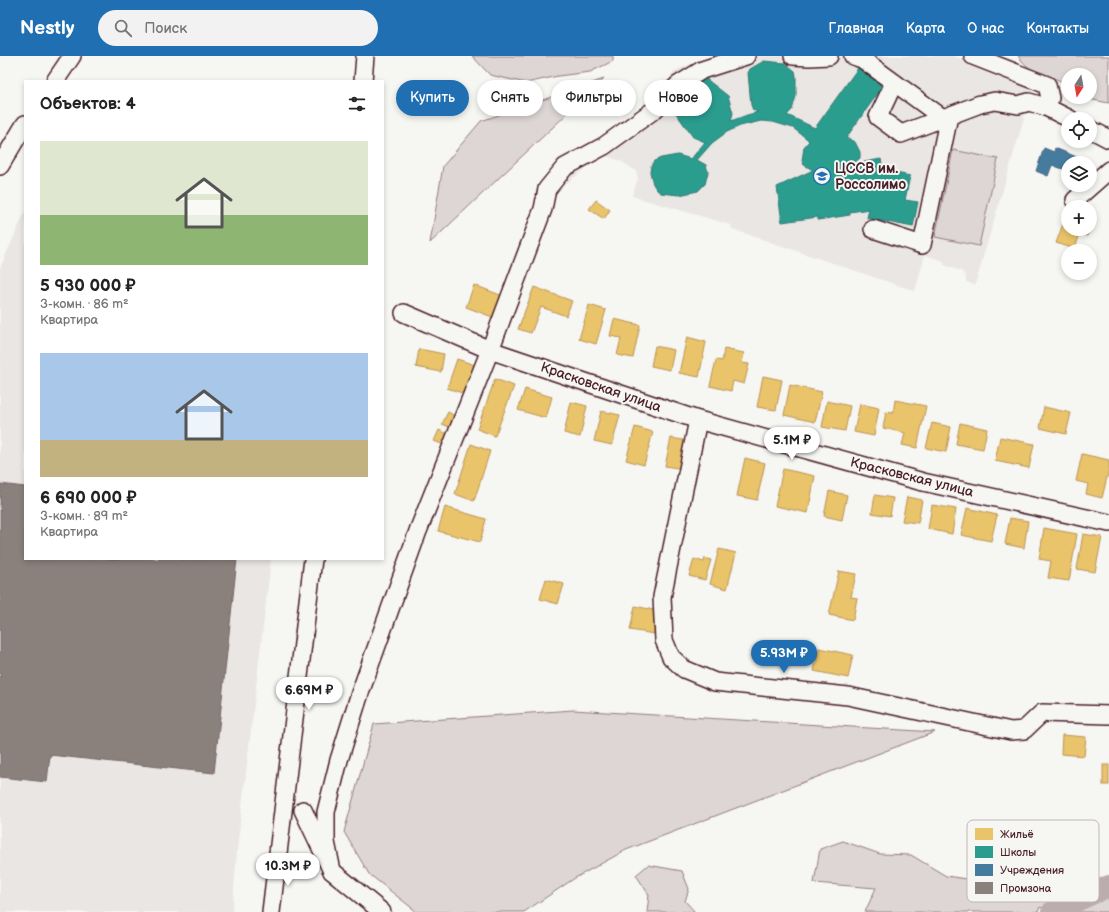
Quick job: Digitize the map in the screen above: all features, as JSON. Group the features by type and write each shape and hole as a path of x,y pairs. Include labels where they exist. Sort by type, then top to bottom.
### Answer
{"street":[{"path":"56,80 72,56"},
{"path":"363,80 365,56"},
{"path":"332,871 326,842 326,812 339,760 360,693 418,530 490,350 543,209 547,190 565,167 604,146 654,110 678,85 702,70 746,56"},
{"path":"793,56 808,58 829,56"},
{"path":"852,56 862,59 894,83 946,118"},
{"path":"973,56 1047,85 1050,98 1046,107"},
{"path":"894,83 878,117 900,134 980,104 995,101 1018,105 1029,102 1046,107 1061,114"},
{"path":"872,229 922,245 946,118"},
{"path":"0,166 24,126"},
{"path":"1097,133 1109,139"},
{"path":"1075,200 1109,170"},
{"name":"Красковская улица","path":"404,313 490,350 698,420 923,482 1109,523"},
{"path":"698,420 662,597 664,640 671,657 684,669 716,682 848,696 1011,731 1024,730 1042,713 1109,715"},
{"path":"271,912 313,560"},
{"path":"303,810 332,871 382,912"}],"shaded area":[{"path":"472,56 613,56 613,61 590,72 540,80 512,80 490,75"},
{"name":"ЦССВ им. Россолимо","path":"711,56 953,56 1033,87 975,285 966,282 966,276 961,271 944,265 944,261 925,255 915,291 732,229 731,225 632,196 638,179 636,171 621,161 603,155 567,183 555,167 620,128 633,116 636,116 636,114 644,107 644,116 712,116 712,80 668,80 674,71"},
{"path":"1018,56 1109,56 1109,103 1097,101 1097,68 1061,68 1061,81 1036,72 1024,63"},
{"path":"551,97 551,116 565,116 430,243 443,166 481,121 496,116 543,116 543,100"},
{"path":"953,150 998,159 979,246 935,237"},
{"path":"24,214 24,560 271,560 238,840 232,912 0,912 0,268"},
{"path":"573,710 935,732 626,850 575,878 524,912 417,912 369,874 344,832 374,724"},
{"path":"843,841 880,854 911,855 946,876 967,879 967,902 1099,902 1099,880 1109,878 1109,912 1053,912 1040,907 1038,912 865,912 876,888 814,883 820,849"},
{"path":"648,865 682,871 689,889 685,901 695,912 647,912 649,895 636,875"}],"building: Жильё":[{"path":"596,200 610,210 604,219 589,209"},
{"path":"1061,229 1061,236 1079,236 1077,244 1061,245 1056,243"},
{"path":"474,285 503,296 495,318 466,307"},
{"path":"534,287 572,301 566,316 541,307 531,333 518,329"},
{"path":"589,305 606,310 596,344 579,339"},
{"path":"614,319 640,325 633,358 617,355 621,338 610,336"},
{"path":"687,337 706,342 699,377 679,373"},
{"path":"655,346 674,350 670,370 651,366"},
{"path":"419,349 444,354 441,372 416,367"},
{"path":"724,349 744,353 742,363 749,364 744,384 733,381 731,391 710,386 716,360 722,361"},
{"path":"457,359 475,365 465,394 447,388"},
{"path":"763,376 782,380 776,410 757,407"},
{"path":"495,379 514,386 495,436 477,429"},
{"path":"790,385 822,392 815,422 784,415"},
{"path":"525,389 552,397 546,418 518,410"},
{"path":"895,400 926,406 917,448 902,445 905,433 883,428 886,412 893,413"},
{"path":"827,401 850,406 845,431 822,427"},
{"path":"571,402 587,406 580,437 564,433"},
{"path":"860,404 879,408 874,436 854,432"},
{"path":"1044,407 1071,413 1066,434 1040,428"},
{"path":"601,411 620,415 612,445 594,441"},
{"path":"448,412 457,417 452,428 442,424"},
{"path":"932,423 951,427 946,452 926,448"},
{"path":"960,423 987,429 983,449 956,444"},
{"path":"635,427 653,432 644,465 626,460"},
{"path":"439,430 449,435 444,445 434,441"},
{"path":"1000,437 1034,444 1029,468 995,461"},
{"path":"671,438 689,441 683,469 665,466"},
{"path":"471,444 490,451 474,501 455,494"},
{"path":"1082,454 1109,460 1109,469 1102,498 1086,494 1088,484 1076,481"},
{"path":"745,458 765,463 757,500 737,496"},
{"path":"783,469 815,476 808,513 775,506"},
{"path":"829,491 847,495 842,520 824,516"},
{"path":"875,495 893,498 890,516 872,513"},
{"path":"907,497 922,500 918,523 902,521"},
{"path":"932,505 956,509 952,534 928,529"},
{"path":"445,507 486,519 480,542 438,531"},
{"path":"967,508 997,515 991,541 961,535"},
{"path":"1010,518 1028,521 1024,548 1005,544"},
{"path":"1044,528 1077,534 1069,581 1048,578 1051,561 1039,559"},
{"path":"1083,534 1102,537 1095,572 1077,569"},
{"path":"719,549 736,553 727,589 710,584"},
{"path":"705,558 711,560 705,580 689,576 694,559 704,562"},
{"path":"839,571 856,574 851,597 857,598 853,620 829,615"},
{"path":"546,579 564,584 558,604 540,599"},
{"path":"635,606 658,611 654,634 630,630"},
{"path":"819,648 853,655 848,678 814,671"},
{"path":"1062,735 1086,737 1084,756 1061,754"},
{"path":"1103,765 1109,765 1109,785 1103,785"}],"building: Школы":[{"path":"764,61 785,63 795,71 796,96 792,110 787,115 815,128 858,68 883,86 846,138 855,142 860,152 860,158 853,164 881,159 883,170 910,176 905,200 918,202 913,227 867,218 869,209 850,212 850,215 818,220 818,217 782,222 777,187 813,170 804,165 802,161 804,147 809,141 793,128 773,122 761,121 740,126 727,132 712,143 697,160 706,165 708,172 705,184 698,191 679,195 661,193 657,190 653,184 650,172 654,161 661,158 678,155 691,159 705,142 693,137 678,116 712,116 712,83 728,96 733,113 731,121 758,112 753,110 751,105 748,73 750,69"}],"building: Учреждения":[{"path":"1044,148 1054,152 1055,148 1074,156 1061,156 1061,168 1052,165 1048,176 1036,171"}],"building: Промзона":[{"path":"0,484 24,487 24,560 237,560 214,773 50,755 47,782 0,777"}],"waterway":[{"path":"1099,891 1109,886"},
{"path":"1052,912 1074,902"}],"place":[{"name":"ЦССВ им. Россолимо","path":"822,176"}]}
